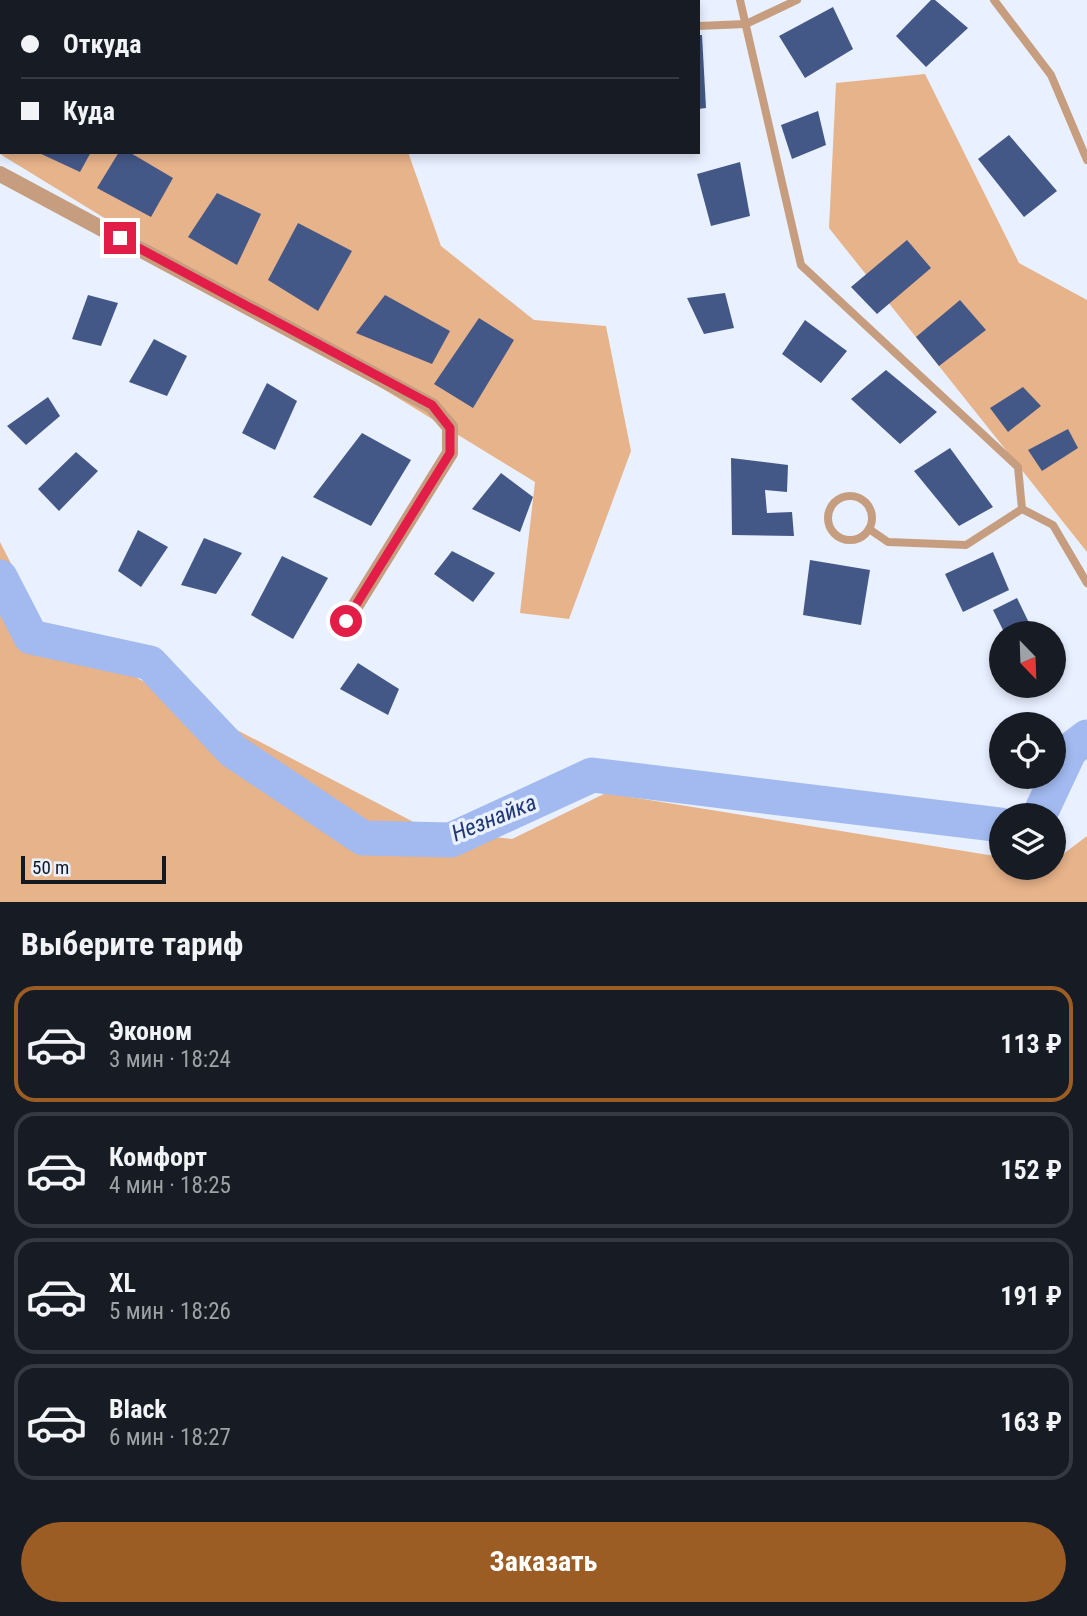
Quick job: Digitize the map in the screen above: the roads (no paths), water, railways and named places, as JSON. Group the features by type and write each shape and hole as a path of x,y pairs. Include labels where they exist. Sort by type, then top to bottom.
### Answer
{"street":[{"path":"0,174 432,405 450,428 450,453 346,621"}],"lane":[{"path":"740,0 801,265 1018,467 1022,509"},
{"path":"700,26 746,24 797,0"},
{"path":"994,0 1051,75 1087,160"},
{"path":"844,495 863,499 872,513 869,530 859,538 842,540 829,526 828,509 844,495"},
{"path":"869,530 888,542 965,545 1022,509"},
{"path":"1022,509 1053,525 1087,583"}],"waterway":[{"name":"Незнайка","path":"0,577 31,637 150,663 233,751 363,838 451,840 592,775 989,824"},
{"name":"Незнайка","path":"1045,803 1070,750 1087,737"}]}
